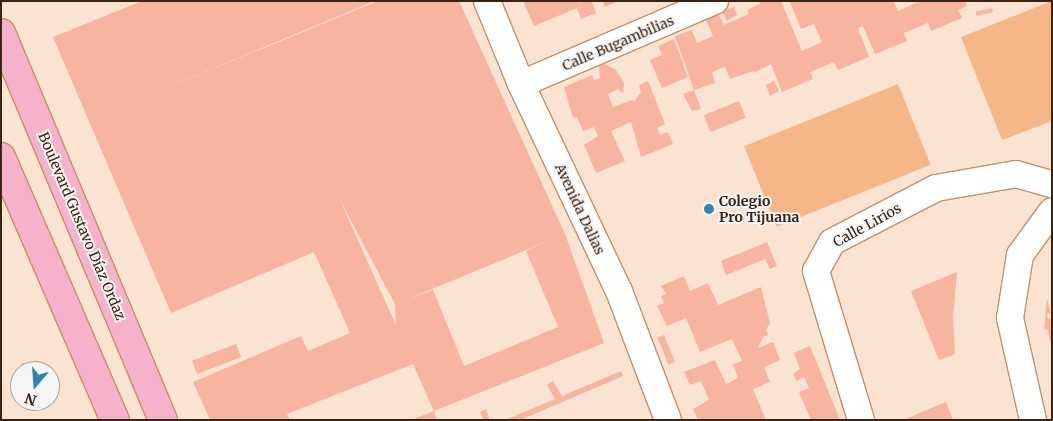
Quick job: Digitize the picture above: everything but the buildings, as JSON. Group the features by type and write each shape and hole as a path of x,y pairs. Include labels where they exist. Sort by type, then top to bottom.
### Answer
{"main road":[{"name":"Boulevard Gustavo Díaz Ordaz","path":"1,33 163,420"},
{"path":"1,157 115,420"}],"street":[{"name":"Avenida Dalias","path":"487,1 521,84 618,291 668,420"},
{"name":"Calle Bugambilias","path":"521,84 715,1"},
{"name":"Calle Lirios","path":"861,420 816,271 832,242 936,188 1016,174 1052,184"},
{"path":"1033,420 1010,318 1020,255 1052,211"}],"shaded area":[{"path":"1052,1 1052,121 1002,140 961,37"},
{"path":"898,84 931,165 777,227 744,146"}],"place":[{"name":"Colegio Pro Tijuana","path":"709,209"}]}
